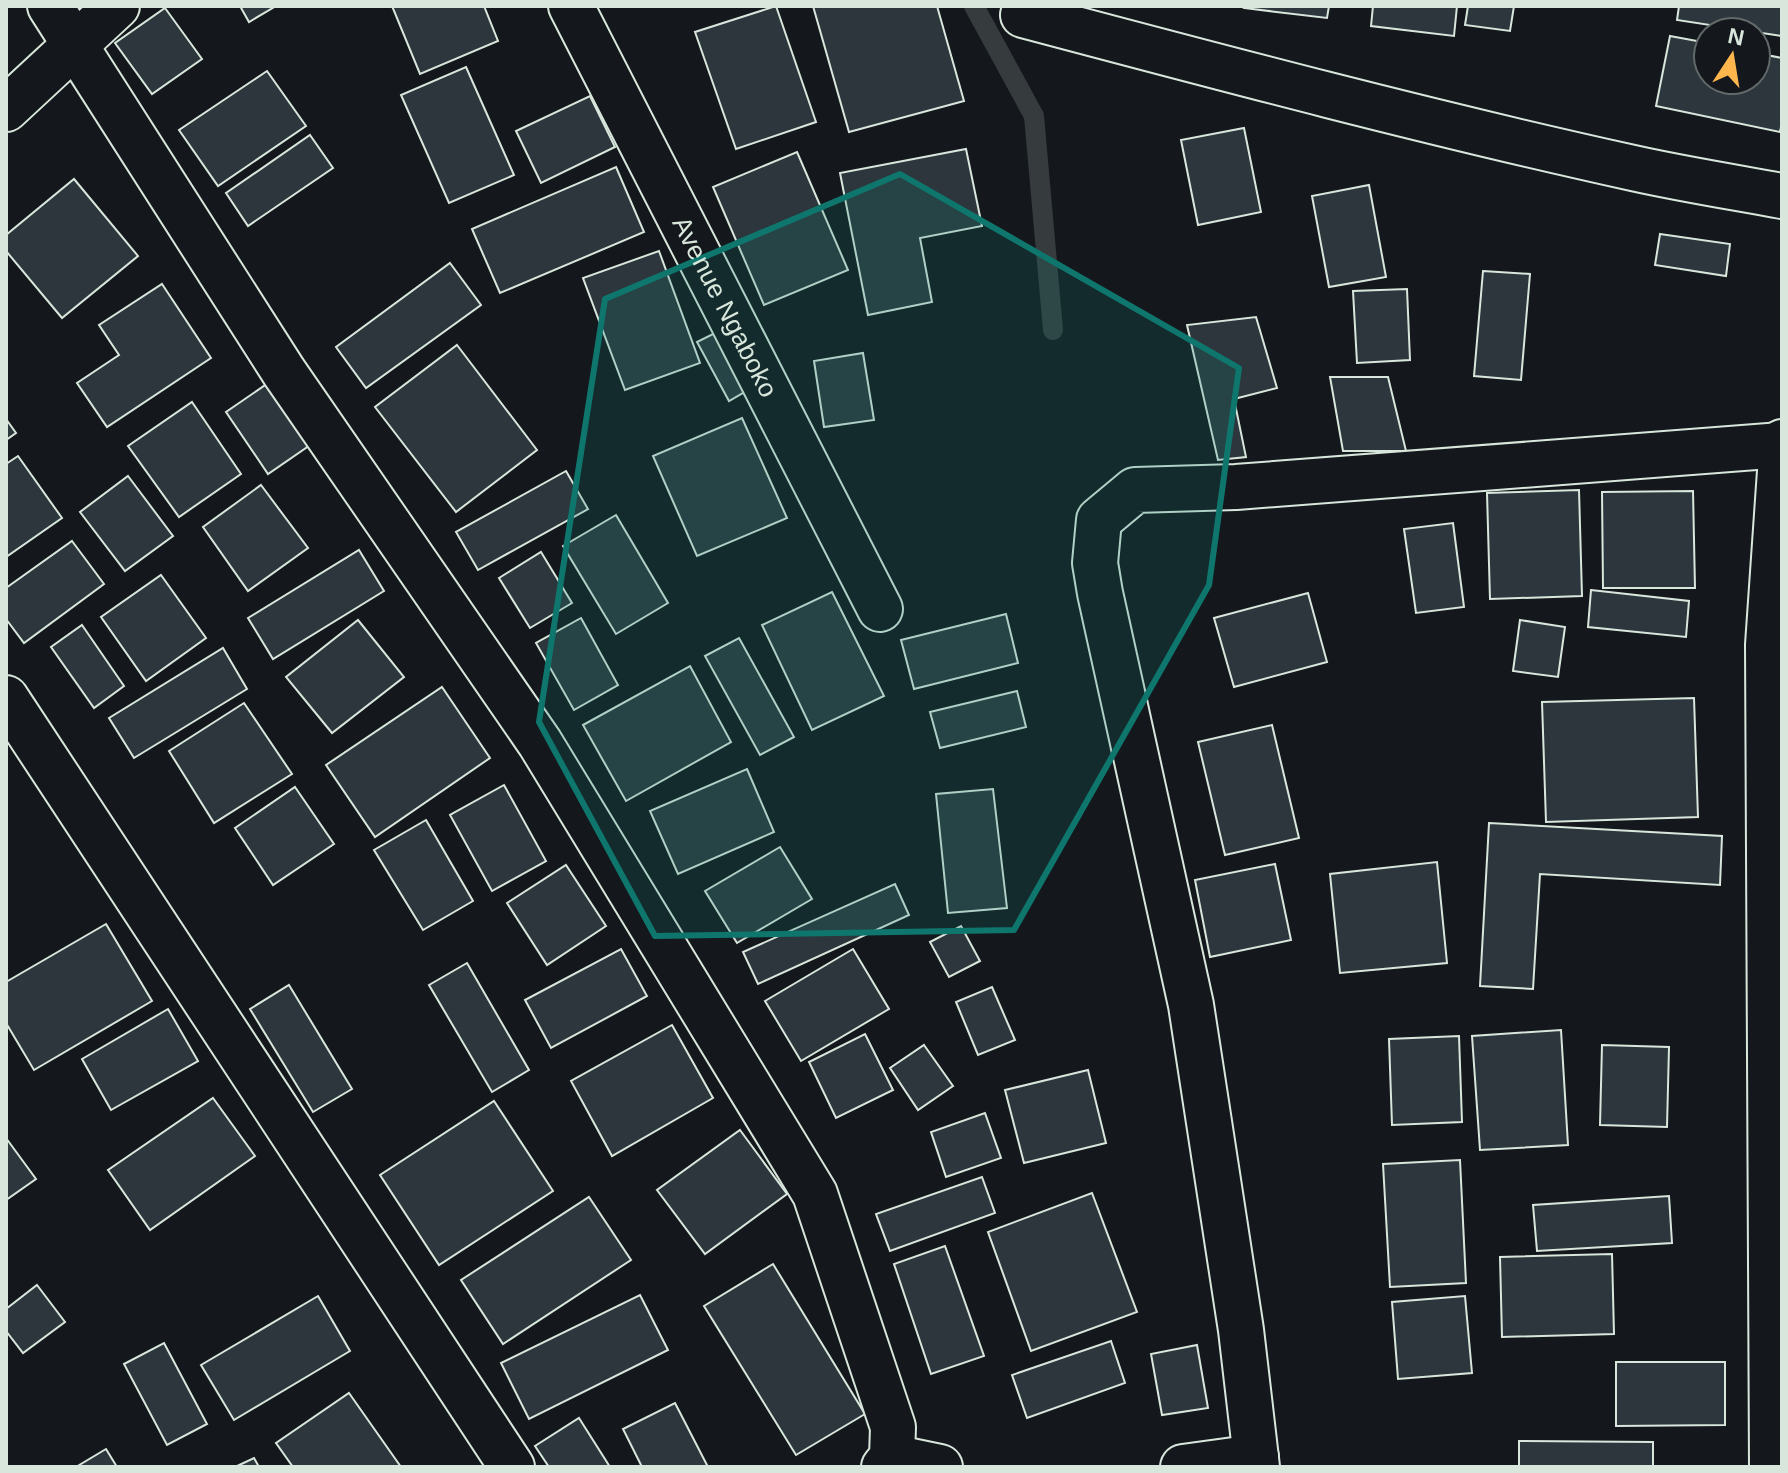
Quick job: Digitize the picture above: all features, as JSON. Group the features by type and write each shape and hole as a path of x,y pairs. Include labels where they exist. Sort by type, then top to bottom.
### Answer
{"street":[{"path":"50,6 284,372 540,743 815,1194 893,1427 888,1462 940,1467"},
{"path":"6,109 117,6"},
{"name":"Avenue Ngaboko","path":"571,6 880,609"},
{"path":"1023,15 1512,140 1636,169 1782,196"},
{"path":"1183,1467 1256,1462 1241,1330 1191,1005 1100,593 1095,563 1099,520 1135,490 1236,487 1782,443 1768,645 1772,1467"},
{"path":"6,698 512,1467"}],"highlighted area":[{"path":"900,174 1239,368 1209,585 1014,930 655,936 539,722 605,299"}],"building":[{"path":"240,6 276,6 249,22"},
{"path":"392,6 484,6 498,41 420,74"},
{"path":"776,6 816,122 736,149 695,32"},
{"path":"813,6 937,6 964,101 849,132"},
{"path":"1245,6 1329,6 1327,18"},
{"path":"1373,6 1457,6 1454,36 1371,26"},
{"path":"1468,6 1514,6 1510,31 1465,25"},
{"path":"1679,6 1782,6 1782,36 1772,34 1772,16 1692,16 1692,22 1677,20"},
{"path":"165,8 202,59 152,94 115,43"},
{"path":"1670,36 1692,40 1692,96 1772,96 1772,56 1782,58 1780,132 1656,106"},
{"path":"466,67 514,175 449,203 401,95"},
{"path":"267,71 306,126 218,186 179,130"},
{"path":"590,96 615,147 541,183 516,131"},
{"path":"1244,128 1261,212 1198,225 1181,140"},
{"path":"310,135 333,168 248,226 226,193"},
{"path":"966,149 982,226 920,238 932,302 868,315 840,173"},
{"path":"797,152 848,270 764,305 713,187"},
{"path":"616,167 644,232 500,293 472,229"},
{"path":"74,179 138,256 62,318 6,251 6,235"},
{"path":"1369,185 1386,277 1329,287 1312,196"},
{"path":"1660,234 1730,244 1726,276 1655,265"},
{"path":"659,251 700,363 625,390 583,278"},
{"path":"450,263 481,305 366,388 336,347"},
{"path":"1483,271 1530,274 1521,380 1474,376"},
{"path":"162,284 211,358 107,427 77,383 119,355 99,325"},
{"path":"1407,289 1410,360 1357,363 1353,291"},
{"path":"1256,317 1277,388 1234,399 1246,457 1218,460 1187,325"},
{"path":"723,329 753,387 729,401 697,342"},
{"path":"457,345 537,450 456,512 375,407"},
{"path":"863,353 874,420 824,427 814,361"},
{"path":"1330,377 1388,377 1406,451 1343,451"},
{"path":"274,379 316,441 268,474 226,412"},
{"path":"192,402 241,474 179,517 128,446"},
{"path":"742,418 787,518 697,556 653,456"},
{"path":"6,419 16,433 6,440"},
{"path":"18,456 62,518 6,557 6,464"},
{"path":"566,471 588,509 478,570 456,532"},
{"path":"128,476 173,536 125,571 80,512"},
{"path":"261,485 308,548 248,591 203,527"},
{"path":"1579,490 1582,596 1490,599 1487,493"},
{"path":"1693,491 1695,588 1603,588 1602,492"},
{"path":"616,515 668,603 616,634 563,546"},
{"path":"1453,523 1464,607 1416,613 1404,529"},
{"path":"72,541 104,584 24,643 6,619 6,588"},
{"path":"359,550 384,591 273,659 248,618"},
{"path":"541,552 572,603 530,628 499,578"},
{"path":"161,575 206,638 146,681 101,617"},
{"path":"1591,590 1689,601 1686,637 1588,627"},
{"path":"832,592 884,696 812,730 762,625"},
{"path":"1308,593 1327,662 1234,687 1214,618"},
{"path":"1006,614 1018,663 914,689 901,640"},
{"path":"581,618 618,685 574,710 536,643"},
{"path":"358,620 404,677 332,733 286,677"},
{"path":"1520,620 1565,627 1558,677 1513,671"},
{"path":"82,625 124,686 94,708 51,647"},
{"path":"739,638 794,737 760,755 705,656"},
{"path":"223,648 247,689 134,758 109,718"},
{"path":"690,666 731,742 626,801 583,725"},
{"path":"442,687 490,758 375,837 326,765"},
{"path":"1017,691 1026,727 940,748 930,712"},
{"path":"1694,698 1698,817 1546,822 1542,702"},
{"path":"244,703 292,774 214,823 169,751"},
{"path":"1272,725 1299,838 1225,855 1198,742"},
{"path":"747,769 774,832 678,874 650,811"},
{"path":"504,785 546,861 492,891 450,815"},
{"path":"295,787 334,844 273,885 235,828"},
{"path":"993,789 1007,908 948,913 936,794"},
{"path":"426,820 473,901 423,930 374,850"},
{"path":"1489,823 1722,836 1720,885 1540,874 1533,989 1480,986"},
{"path":"780,847 812,899 737,943 705,891"},
{"path":"1437,862 1447,963 1340,973 1330,874"},
{"path":"1275,864 1291,940 1210,957 1195,880"},
{"path":"566,865 606,926 547,965 507,903"},
{"path":"895,884 909,915 758,984 743,952"},
{"path":"106,924 152,1001 34,1070 6,1023 6,982"},
{"path":"961,926 980,961 949,977 930,942"},
{"path":"621,949 647,996 551,1048 525,1000"},
{"path":"853,949 889,1009 801,1061 765,1001"},
{"path":"467,963 529,1070 492,1092 429,985"},
{"path":"289,985 352,1089 313,1112 250,1009"},
{"path":"992,987 1015,1040 978,1055 956,1002"},
{"path":"168,1009 198,1061 111,1110 82,1059"},
{"path":"672,1025 713,1098 612,1156 571,1081"},
{"path":"1561,1030 1568,1145 1480,1150 1472,1036"},
{"path":"865,1034 893,1090 836,1118 809,1062"},
{"path":"1459,1036 1462,1122 1392,1125 1389,1039"},
{"path":"924,1045 953,1086 918,1110 890,1068"},
{"path":"1602,1045 1669,1047 1667,1127 1600,1125"},
{"path":"1088,1070 1106,1143 1024,1163 1005,1090"},
{"path":"213,1098 255,1156 150,1230 108,1170"},
{"path":"494,1101 553,1191 439,1265 380,1175"},
{"path":"985,1113 1001,1158 946,1177 931,1132"},
{"path":"740,1130 787,1194 705,1254 657,1190"},
{"path":"6,1138 36,1179 6,1200"},
{"path":"1460,1160 1466,1283 1390,1287 1383,1164"},
{"path":"982,1177 995,1213 890,1251 876,1214"},
{"path":"1092,1193 1137,1312 1031,1351 988,1232"},
{"path":"1669,1196 1672,1243 1537,1251 1533,1205"},
{"path":"589,1197 631,1260 503,1344 461,1280"},
{"path":"945,1246 984,1356 931,1374 894,1264"},
{"path":"1612,1254 1614,1334 1502,1337 1500,1257"},
{"path":"773,1264 865,1414 796,1455 704,1306"},
{"path":"37,1285 65,1322 23,1353 6,1331 6,1309"},
{"path":"640,1295 668,1350 529,1419 501,1363"},
{"path":"318,1296 350,1351 234,1420 201,1365"},
{"path":"1465,1296 1472,1373 1398,1379 1392,1302"},
{"path":"1111,1341 1125,1383 1027,1418 1012,1375"},
{"path":"164,1343 207,1424 167,1445 124,1364"},
{"path":"1197,1345 1208,1408 1162,1415 1151,1354"},
{"path":"1616,1362 1725,1362 1725,1425 1616,1426"},
{"path":"349,1393 401,1467 293,1467 276,1443"},
{"path":"675,1403 708,1467 642,1467 623,1429"},
{"path":"579,1418 610,1467 549,1467 535,1446"},
{"path":"1519,1441 1653,1442 1653,1467 1519,1467"},
{"path":"106,1449 117,1467 76,1467"},
{"path":"254,1458 259,1467 235,1467"}],"waterway":[{"path":"974,6 1034,116 1053,330"}]}
